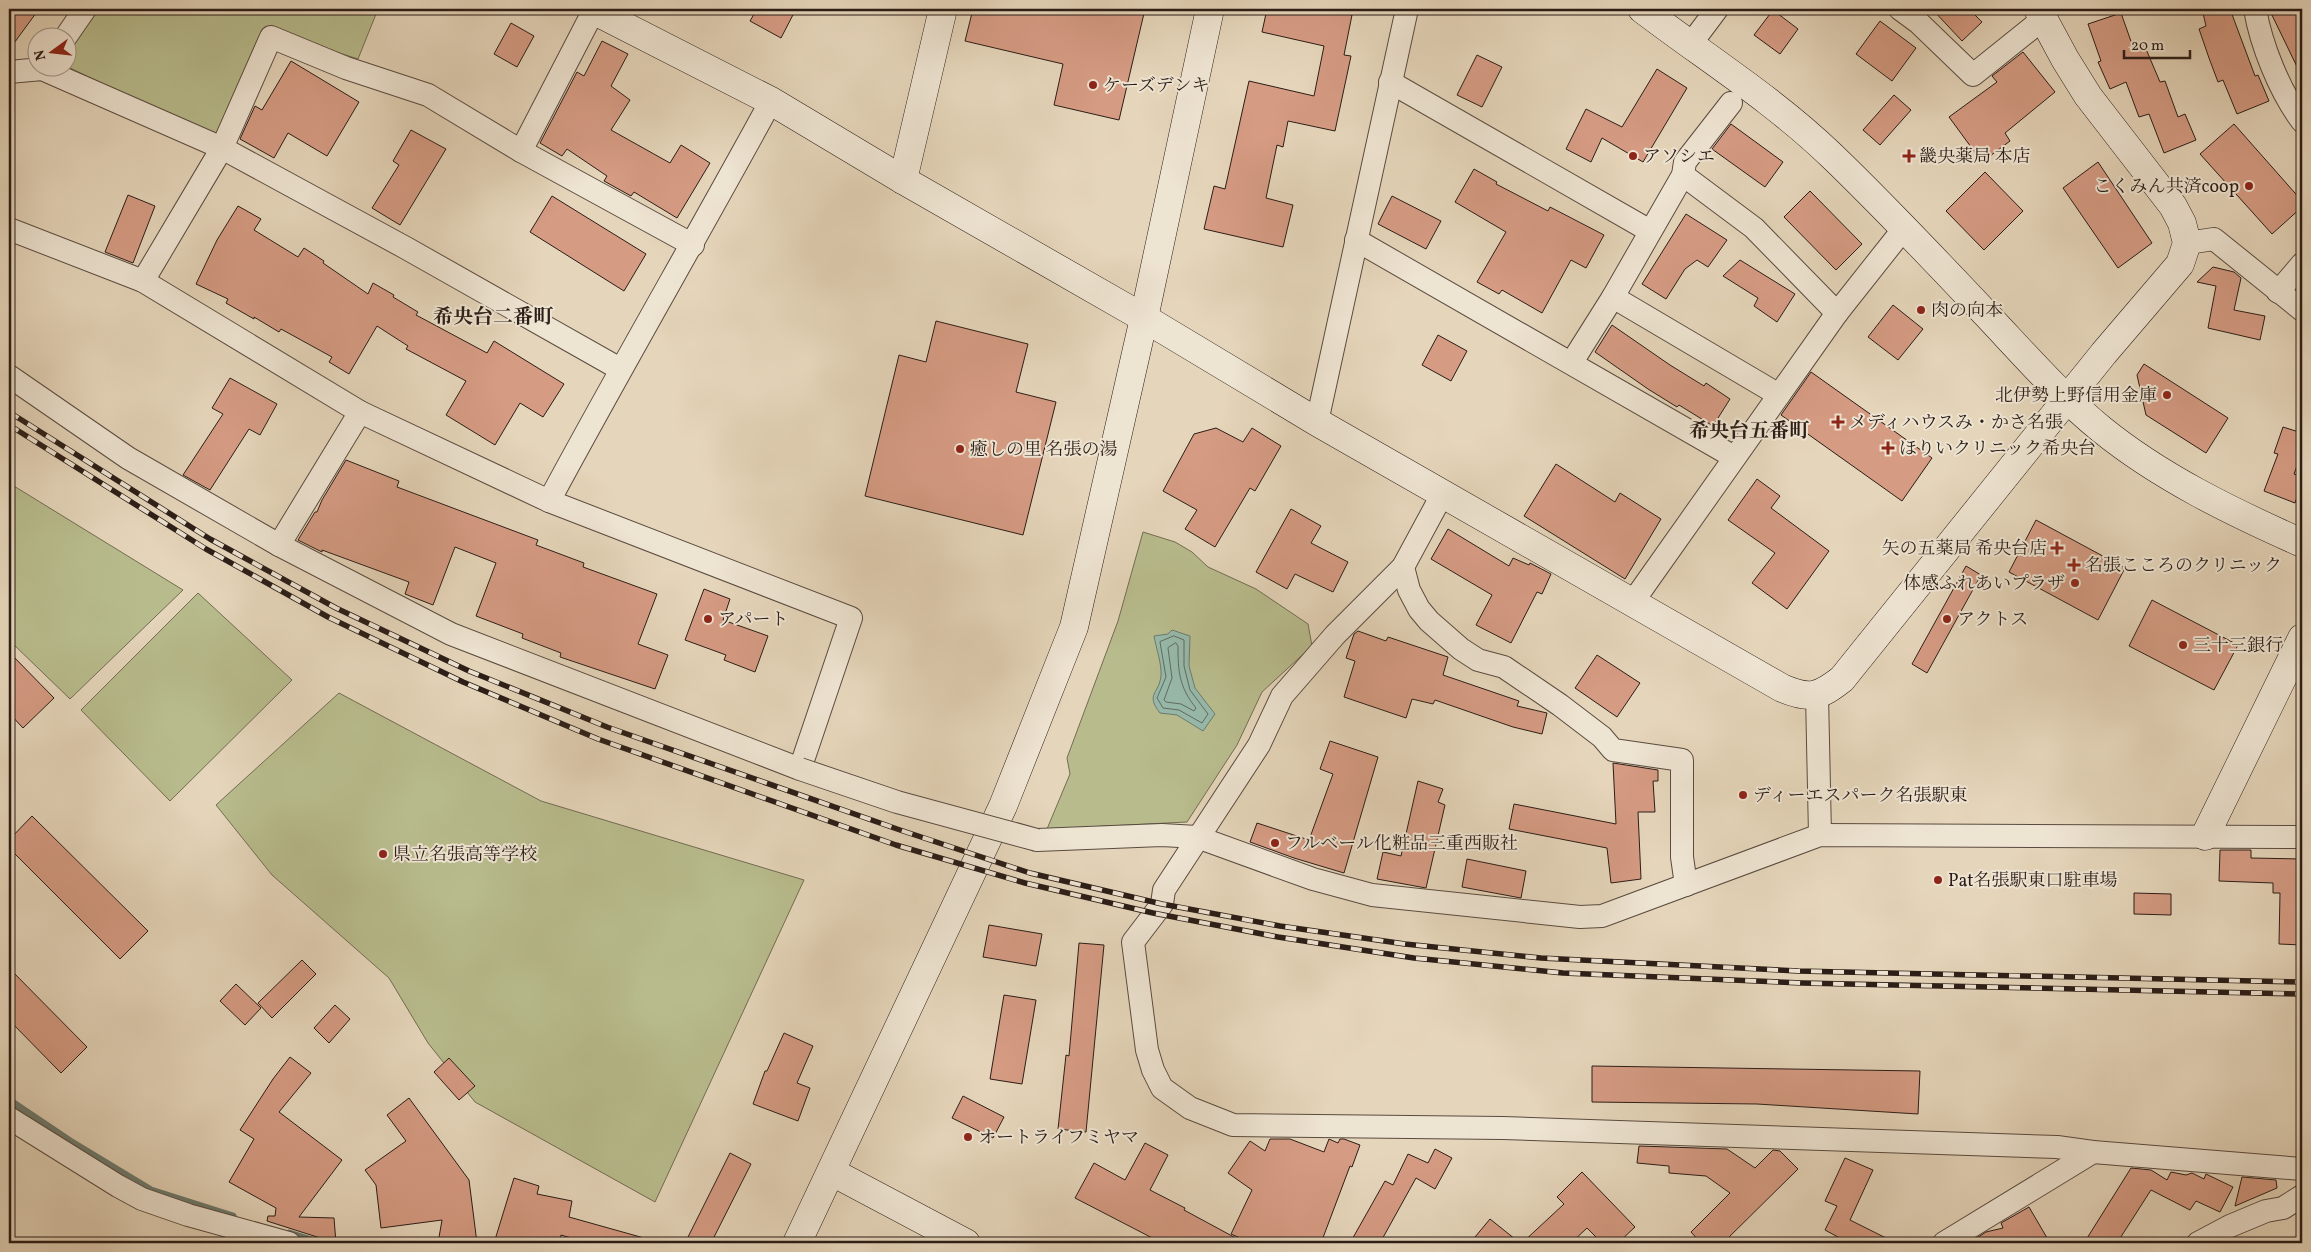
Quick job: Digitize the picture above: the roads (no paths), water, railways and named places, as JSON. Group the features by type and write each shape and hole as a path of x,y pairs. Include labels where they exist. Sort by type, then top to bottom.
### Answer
{"street":[{"path":"72,28 85,9"},
{"path":"521,151 593,9 771,100 903,180 1144,318 1317,422 1782,688 1798,695 1818,695 1842,679 2068,399 2180,264 2187,243 2182,223 2173,206 2088,96 2065,59 2041,14 1974,75 1919,23 1900,9"},
{"path":"903,180 943,9"},
{"path":"797,1243 1004,806 1074,627 1144,318 1210,9"},
{"path":"1317,422 1407,9"},
{"path":"1642,9 1787,115 1905,227 2030,364 2101,428 2142,459 2231,509 2302,543"},
{"path":"1690,45 1717,9"},
{"path":"2255,9 2258,29 2290,104 2302,121"},
{"path":"143,281 222,148 271,37 346,68 428,95 521,151 693,245"},
{"path":"9,72 28,70"},
{"path":"65,78 222,148 406,248 620,369"},
{"path":"1390,82 1650,232"},
{"path":"549,501 620,369 693,245 771,100"},
{"path":"1572,362 1613,297 1683,175 1685,162 1731,103"},
{"path":"1683,175 1754,228 1837,313"},
{"path":"1632,603 1837,313 1905,227"},
{"path":"9,229 143,281 360,412 549,501 851,618 800,769"},
{"path":"2187,243 2214,239 2302,310"},
{"path":"1356,240 1572,362 1734,457"},
{"path":"2278,292 2302,264"},
{"path":"1613,297 1779,395"},
{"path":"9,376 128,458 279,545 451,634 800,769 897,802 1038,840 1162,835 1198,837 1313,879 1372,895 1580,917 1602,916 1820,835 2302,837"},
{"path":"279,545 360,412"},
{"path":"1443,494 1403,567 1335,635 1282,696 1259,745 1164,890 1162,904 1132,942 1147,1050 1153,1070 1162,1088 1204,1116 1233,1125 1503,1128 2057,1147 2093,1152 2302,1169"},
{"path":"1403,567 1409,590 1419,609 1461,649 1478,660 1504,667 1560,705 1602,737 1613,750 1682,760 1682,857 1686,885"},
{"path":"2205,836 2302,638"},
{"path":"1818,695 1820,835"},
{"path":"9,1118 118,1186 142,1198 188,1214 289,1243"},
{"path":"1944,1243 2093,1152"},
{"path":"832,1172 966,1243"},
{"path":"2198,1243 2230,1226 2266,1211 2282,1208 2302,1196"}],"water":[{"path":"1172,630 1190,636 1189,666 1195,688 1215,714 1203,731 1177,715 1160,713 1154,702 1153,698 1160,682 1161,671 1154,636 1168,634"}],"waterway":[{"path":"9,1100 70,1141 151,1190 233,1216"},
{"path":"289,1233 321,1243"}],"railway":[{"path":"9,412 210,539 336,608 469,671 607,727 900,830 1030,873 1162,904 1280,926 1405,944 1541,958 1798,971 2302,982"},
{"path":"9,425 206,549 328,617 463,682 598,739 896,845 1025,883 1153,913 1278,937 1414,958 1563,973 1802,983 2302,994"}],"place":[{"name":"ケーズデンキ","path":"1093,85"},
{"name":"アソシエ","path":"1633,156"},
{"name":"畿央薬局 本店","path":"1909,156"},
{"name":"こくみん共済coop","path":"2249,186"},
{"name":"肉の向本","path":"1921,310"},
{"name":"北伊勢上野信用金庫","path":"2167,395"},
{"name":"メディハウスみ・かさ名張","path":"1838,422"},
{"name":"ほりいクリニック希央台","path":"1888,448"},
{"name":"癒しの里 名張の湯","path":"960,449"},
{"name":"矢の五薬局 希央台店","path":"2057,548"},
{"name":"名張こころのクリニック","path":"2074,565"},
{"name":"体感ふれあいプラザ","path":"2075,583"},
{"name":"アパート","path":"708,619"},
{"name":"アクトス","path":"1947,619"},
{"name":"三十三銀行","path":"2183,645"},
{"name":"ディーエスパーク名張駅東","path":"1743,795"},
{"name":"フルベール化粧品三重西販社","path":"1275,843"},
{"name":"県立名張高等学校","path":"383,854"},
{"name":"Pat名張駅東口駐車場","path":"1938,880"},
{"name":"オートライフミヤマ","path":"968,1137"}],"district":[{"name":"希央台二番町","path":"493,316"},
{"name":"希央台五番町","path":"1749,430"}]}
